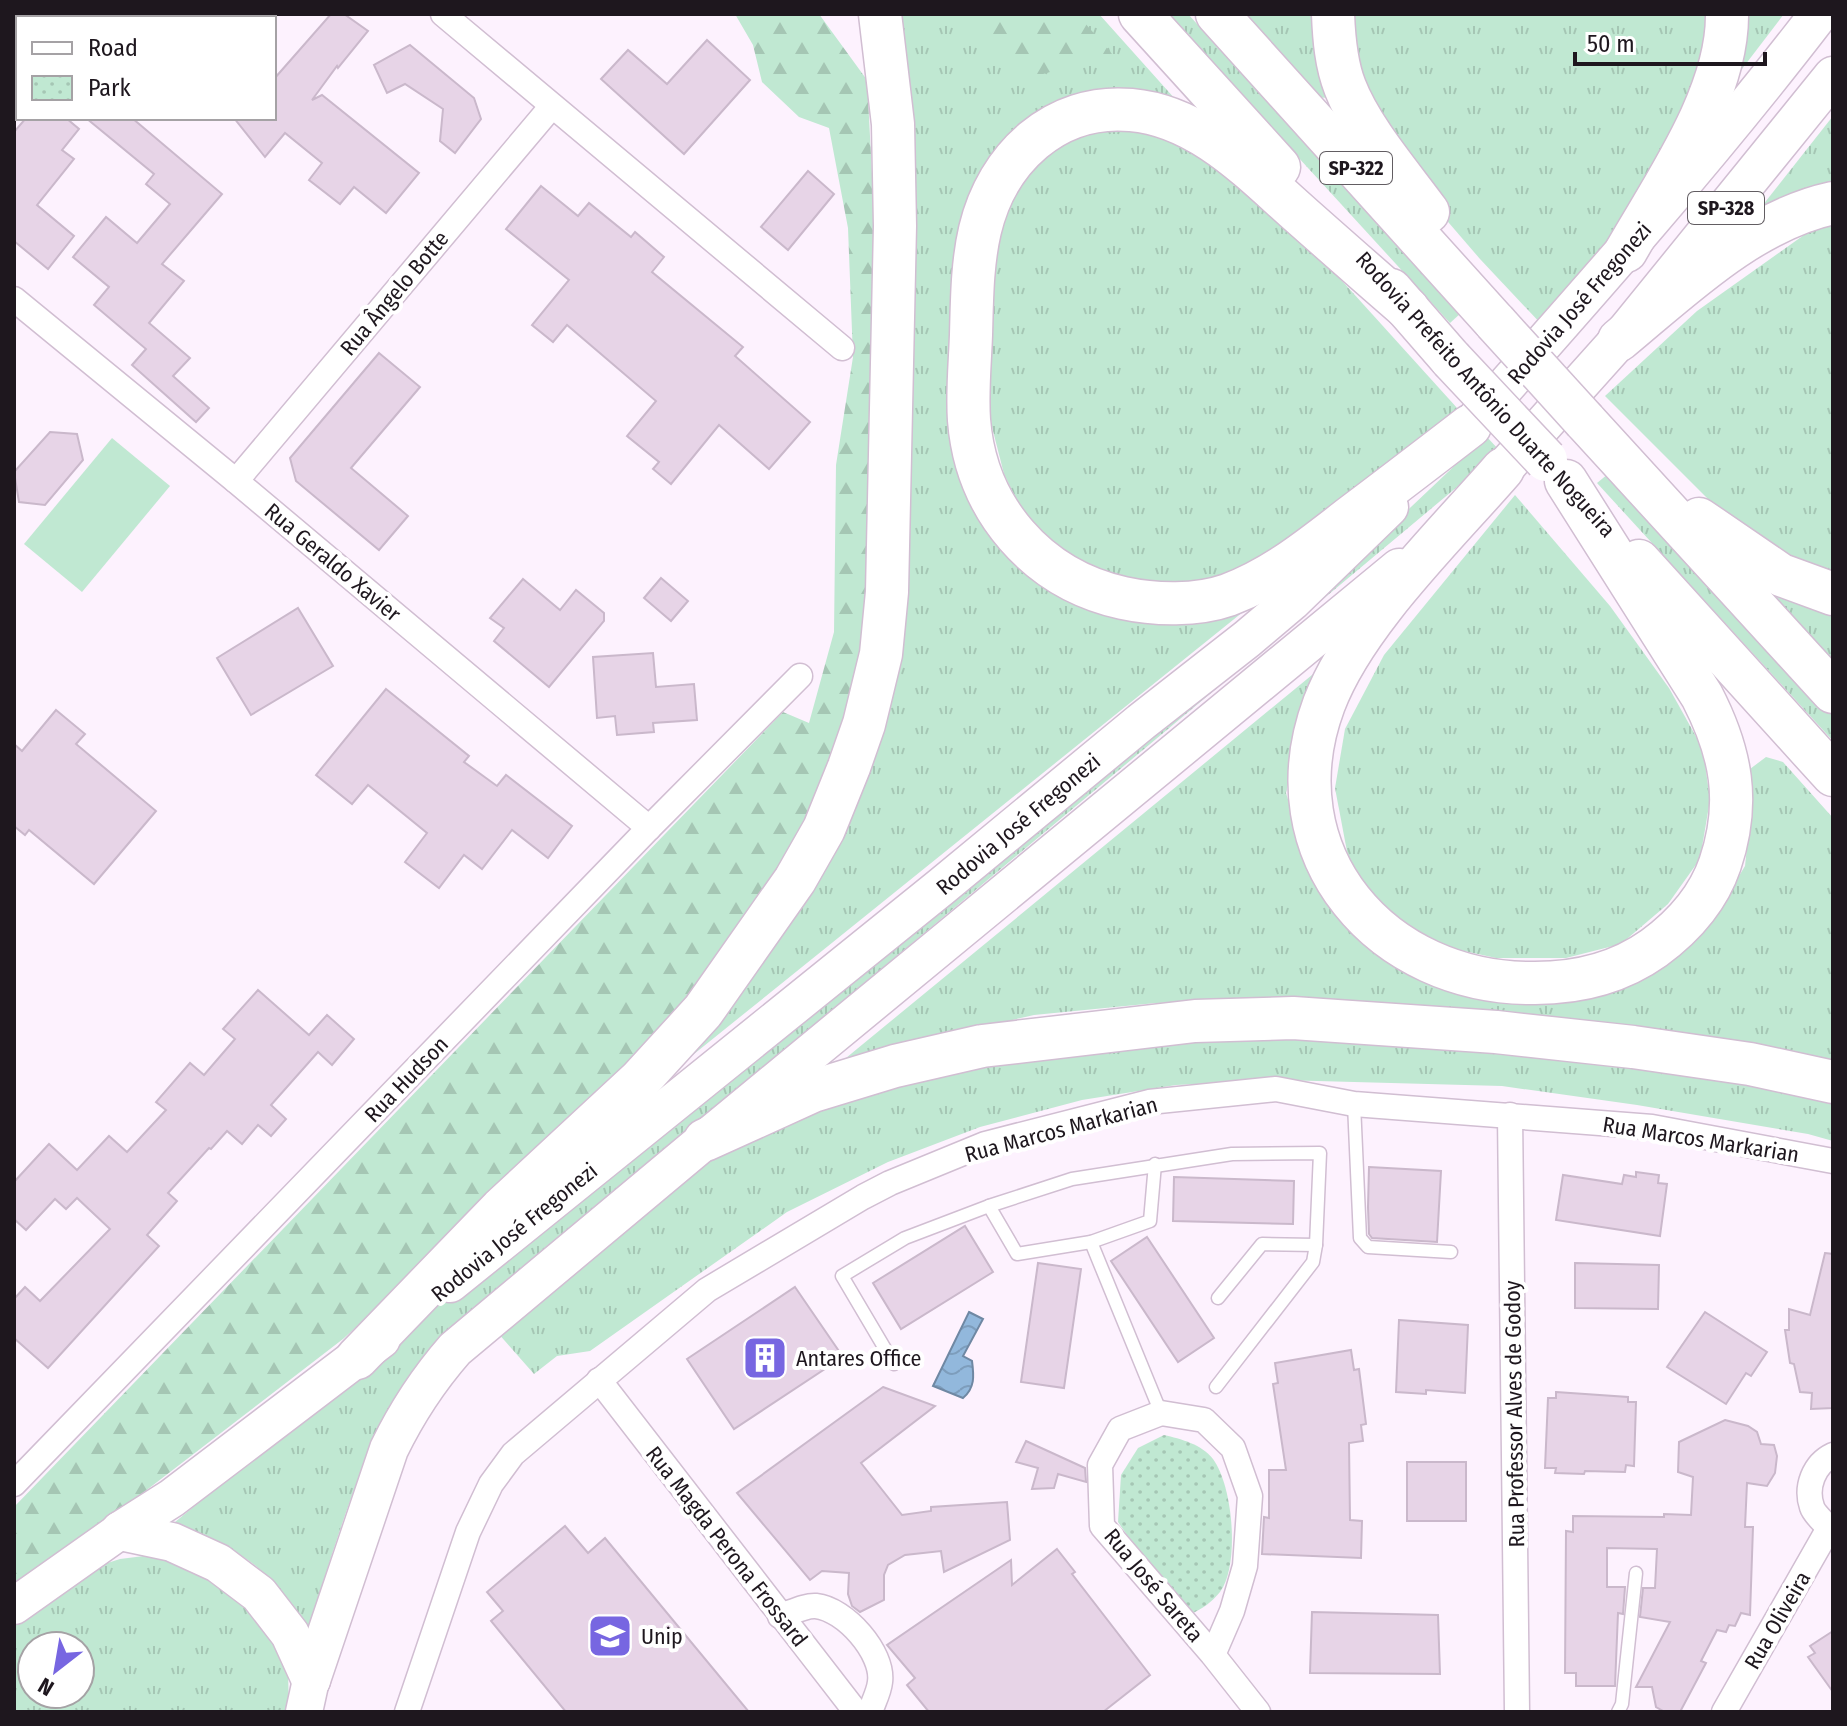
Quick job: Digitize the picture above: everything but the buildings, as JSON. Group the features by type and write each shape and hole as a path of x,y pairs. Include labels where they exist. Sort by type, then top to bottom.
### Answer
{"highway":[{"path":"357,1358 501,1209 640,1080 703,1011 795,880 824,829 849,767 864,724 881,654 887,592 895,226 893,124 880,14"},
{"name":"Rodovia Prefeito Antônio Duarte Nogueira","path":"1140,14 1833,775"},
{"name":"SP-322","path":"1217,14 1833,692"},
{"path":"1333,14 1338,66 1346,91 1376,142 1457,250 1495,322"},
{"path":"1626,251 1676,165 1717,78 1726,44 1727,14"},
{"name":"Rodovia José Fregonezi","path":"120,1531 172,1498 357,1358 1292,601 1470,426 1626,251 1819,14"},
{"name":"Rodovia José Fregonezi","path":"307,1704 389,1449 406,1413 428,1380 455,1349 1382,584 1503,469 1619,340 1833,76"},
{"path":"1408,309 1245,166 1203,135 1175,121 1142,111 1108,109 1077,115 1046,130 1019,153 997,186 981,227 973,279 969,403 971,436 982,480 1017,538 1035,557 1070,580 1131,600 1173,603 1201,600 1225,596 1272,575 1470,426"},
{"path":"1619,340 1689,283 1756,235 1812,208 1833,203"},
{"path":"1614,453 1719,535 1764,565 1805,586 1833,594"},
{"path":"1503,469 1398,590 1344,663 1318,721 1310,783 1311,806 1321,851 1346,894 1378,929 1398,944 1441,967 1520,984 1574,981 1599,975 1643,956 1664,941 1683,924 1709,891 1723,855 1730,812 1729,764 1717,724 1556,470"},
{"path":"705,1140 813,1091 895,1066 982,1046 1195,1021 1293,1018 1496,1032 1735,1062 1833,1082"},
{"path":"120,1531 172,1542 218,1563 259,1594 290,1634 307,1704"}],"main road":[{"path":"14,1606 120,1531"}],"street":[{"path":"443,14 842,348"},
{"name":"Rua Ângelo Botte","path":"236,481 552,106"},
{"name":"Rua Geraldo Xavier","path":"14,299 649,828"},
{"name":"Rua Hudson","path":"14,1484 800,676"},
{"name":"Rua Marcos Markarian","path":"407,1712 468,1532 491,1484 513,1454 707,1290 863,1197 985,1144 1149,1102 1276,1089 1354,1104 1652,1127 1833,1161"},
{"name":"Rua Professor Alves de Godoy","path":"1510,1115 1517,1712"},
{"name":"Rua Magda Perona Frossard","path":"599,1380 856,1712"},
{"name":"Rua José Sareta","path":"1213,1655 1232,1611 1245,1566 1250,1496 1233,1448 1204,1420 1161,1413 1120,1429 1100,1465 1102,1526 1258,1712"},
{"path":"1831,1528 1812,1508 1809,1482 1823,1460 1833,1455"},
{"name":"Rua Oliveira","path":"1724,1712 1831,1528"},
{"path":"780,1616 815,1606 839,1615 865,1639 878,1663 880,1682 870,1712"}],"lane":[{"path":"1354,1104 1360,1238 1363,1243 1368,1247 1451,1252"},
{"path":"894,1364 842,1276 905,1238 1072,1179 1232,1154 1320,1153 1313,1262 1216,1387"},
{"path":"989,1206 1017,1254 1091,1242 1150,1221 1155,1164"},
{"path":"1091,1242 1161,1413"},
{"path":"1218,1298 1262,1244 1316,1245"},
{"path":"1618,1712 1622,1704 1636,1573"}],"green space":[{"path":"735,14 819,14 867,80 876,249 874,651 814,822 729,955 517,1181 343,1339 14,1592 14,1507 783,712 809,723 834,632 836,465 853,357 848,228 829,128 799,117 762,82 753,45"},
{"path":"891,14 1099,14 1176,100 1019,140 959,399 1064,590 1264,595 622,1112 835,832"},
{"path":"969,14 1077,14 1112,54 1026,79"},
{"path":"1167,14 1188,14 1461,313 1450,323"},
{"path":"1241,14 1315,14 1328,98 1315,97"},
{"path":"1346,14 1719,14 1713,56 1634,206 1543,326 1424,194 1357,91"},
{"path":"1742,14 1784,14 1716,103"},
{"path":"1833,116 1833,187 1759,211 1766,201"},
{"path":"1125,120 1249,178 1458,409 1327,527 1197,589 1112,579 1045,540 1020,507 1004,474 992,427 987,391 991,243 1031,160 1065,135"},
{"path":"1833,226 1833,573 1807,568 1727,518 1605,396 1697,311 1811,230"},
{"path":"1486,436 1500,451 449,1331 398,1396 378,1434 345,1516 306,1638 269,1579 248,1560 169,1527 1337,577"},
{"path":"112,438 170,486 82,592 24,544"},
{"path":"1608,474 1833,716 1833,741 1597,483"},
{"path":"1515,495 1610,606 1669,688 1703,749 1710,800 1700,859 1668,904 1621,944 1566,958 1496,958 1432,944 1395,917 1370,892 1349,862 1335,788 1345,729 1384,655"},
{"path":"1773,582 1833,606 1833,664 1768,593"},
{"path":"1329,661 1299,723 1286,793 1311,874 1404,963 1632,978 1707,929 1745,866 1752,799 1750,769 1766,757 1783,762 1833,818 1833,1069 1269,1001 1156,1003 1034,1015 846,1058"},
{"path":"1298,1024 1833,1090 1833,1141 1637,1105 1502,1086 1280,1080 1176,1085 1082,1100 980,1127 888,1162 787,1212 590,1351 557,1356 534,1374 497,1332 728,1138 965,1065"},
{"path":"1164,1435 1197,1446 1213,1459 1220,1471 1229,1506 1232,1545 1226,1580 1214,1599 1191,1614 1172,1600 1118,1522 1121,1475 1138,1448"},
{"path":"144,1556 172,1558 198,1567 267,1626 288,1670 289,1712 14,1712 14,1625 95,1567"}],"water":[{"path":"969,1312 983,1319 963,1356 972,1361 973,1377 972,1386 963,1398 933,1386"}],"place":[{"name":"Antares Office","path":"765,1358"},
{"name":"Unip","path":"610,1636"}]}
